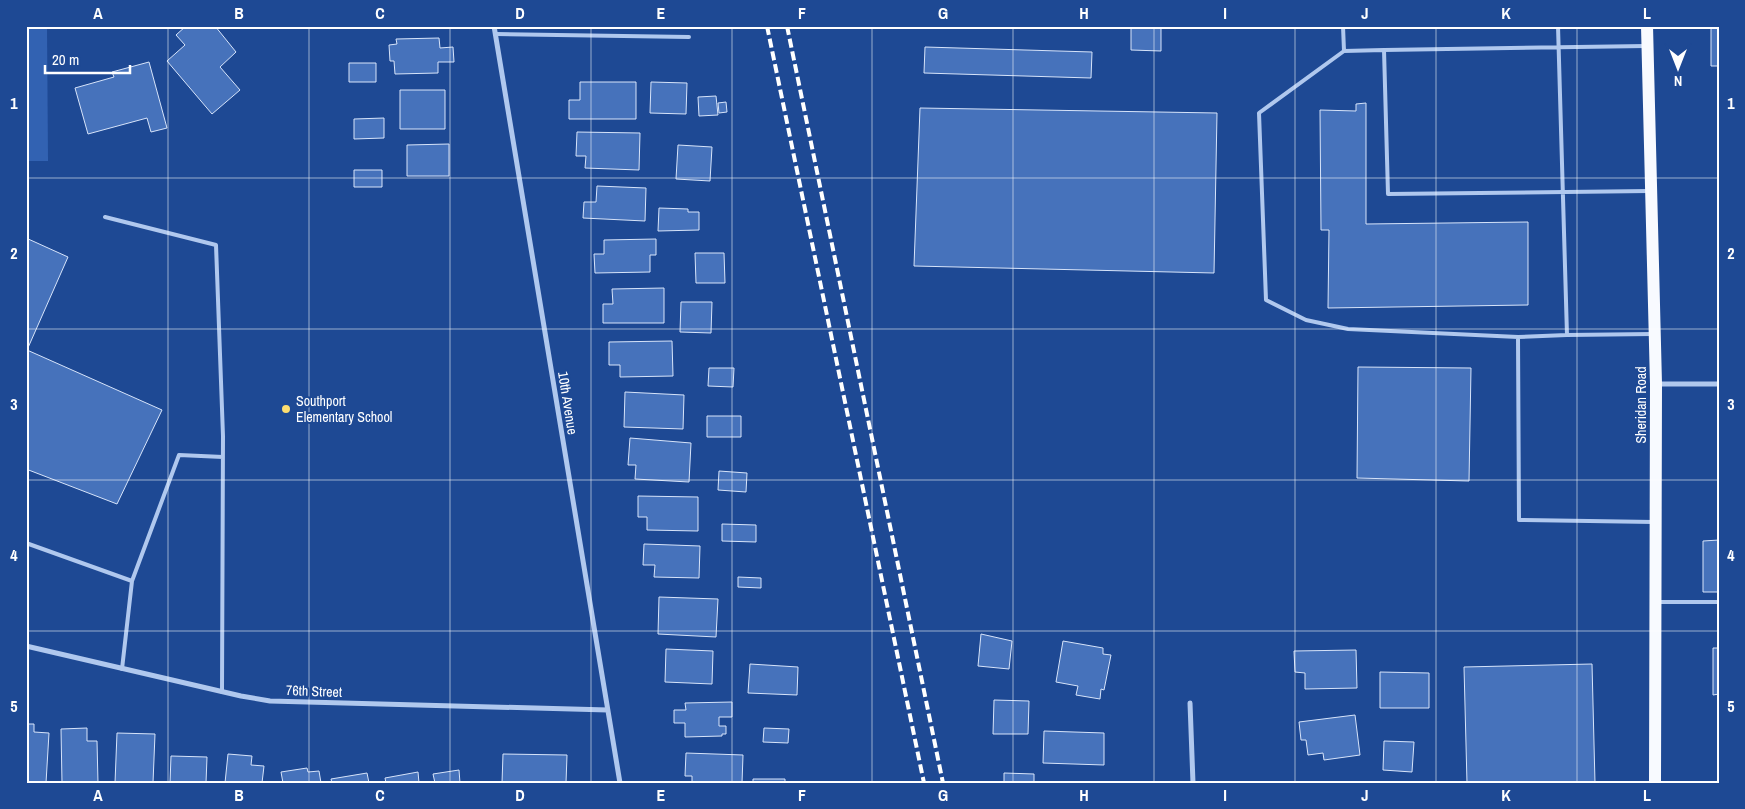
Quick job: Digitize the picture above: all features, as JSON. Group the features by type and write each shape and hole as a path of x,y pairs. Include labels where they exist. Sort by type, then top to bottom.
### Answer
{"main road":[{"name":"Sheridan Road","path":"1648,26 1656,384 1655,783"}],"street":[{"name":"10th Avenue","path":"494,26 620,783"},
{"path":"1656,384 1719,384"},
{"name":"76th Street","path":"26,646 222,692 270,701 608,710"},
{"path":"1190,703 1193,783"}],"lane":[{"path":"1343,26 1344,51"},
{"path":"1558,26 1567,335"},
{"path":"496,34 689,37"},
{"path":"1648,46 1344,51 1259,113 1266,300 1306,320 1348,329 1518,337 1655,334"},
{"path":"1384,50 1388,194 1563,194 1652,191"},
{"path":"105,217 216,245 223,457 222,692"},
{"path":"1518,337 1519,520 1656,522"},
{"path":"122,669 132,581 180,455 223,457"},
{"path":"26,542 132,581"},
{"path":"1656,602 1719,602"}],"shaded area":[{"path":"26,26 47,26 48,161 26,161"}],"building":[{"path":"186,26 215,26 236,52 220,67 240,90 212,114 167,61 185,45 176,35"},
{"path":"1131,26 1161,26 1161,51 1131,50"},
{"path":"1711,28 1719,28 1719,66 1711,66"},
{"path":"439,38 440,48 453,47 454,62 438,62 438,73 395,74 394,61 390,61 389,45 397,44 396,39"},
{"path":"925,47 1092,52 1091,78 924,73"},
{"path":"149,62 167,128 151,132 147,118 88,134 75,88 114,77 112,72"},
{"path":"349,63 376,63 376,82 349,82"},
{"path":"580,82 636,82 636,119 569,119 569,100 580,100"},
{"path":"651,82 687,83 686,114 650,113"},
{"path":"400,90 445,90 445,129 400,129"},
{"path":"716,96 718,115 699,116 698,97"},
{"path":"726,102 727,112 719,113 718,103"},
{"path":"1366,103 1366,224 1528,222 1528,305 1328,308 1329,230 1321,230 1320,110 1356,111 1356,104"},
{"path":"920,108 1217,113 1214,273 914,266"},
{"path":"384,118 384,138 354,139 354,119"},
{"path":"577,132 640,133 639,170 585,168 586,156 576,156"},
{"path":"449,144 449,176 407,176 407,145"},
{"path":"678,145 712,147 710,181 676,179"},
{"path":"354,170 382,170 382,187 354,187"},
{"path":"597,186 646,188 645,221 583,218 584,202 596,202"},
{"path":"659,208 688,209 688,212 699,212 699,230 658,231"},
{"path":"26,238 68,257 27,350 162,410 117,504 26,469"},
{"path":"656,239 656,255 650,255 650,272 595,273 594,254 604,254 604,240"},
{"path":"695,253 724,253 725,283 696,283"},
{"path":"664,288 664,323 603,323 603,304 613,304 612,289"},
{"path":"681,302 712,302 711,333 680,332"},
{"path":"672,341 673,376 620,377 620,365 609,365 609,342"},
{"path":"1358,367 1471,368 1469,481 1357,478"},
{"path":"709,368 734,368 733,387 708,386"},
{"path":"625,392 684,395 683,429 624,427"},
{"path":"707,416 741,416 741,437 707,437"},
{"path":"630,438 691,443 689,482 635,479 636,465 628,465"},
{"path":"719,471 747,473 746,492 718,490"},
{"path":"638,496 698,497 698,531 647,530 647,517 638,517"},
{"path":"722,524 756,525 756,542 722,541"},
{"path":"1719,540 1719,592 1703,592 1703,541"},
{"path":"644,544 700,546 699,578 654,577 655,565 643,565"},
{"path":"738,577 761,578 761,588 738,587"},
{"path":"659,597 718,599 716,637 658,634"},
{"path":"981,634 1012,641 1009,669 978,666"},
{"path":"1063,641 1103,648 1103,654 1111,655 1104,690 1101,689 1100,699 1076,695 1078,686 1056,682"},
{"path":"1713,648 1719,648 1719,694 1713,695"},
{"path":"666,649 713,651 712,684 665,682"},
{"path":"1356,650 1357,688 1305,689 1305,673 1295,672 1294,651"},
{"path":"750,664 798,667 797,695 748,693"},
{"path":"1592,664 1595,783 1467,783 1464,667"},
{"path":"1380,672 1429,673 1429,708 1380,708"},
{"path":"994,700 1029,701 1028,734 993,734"},
{"path":"732,702 732,717 719,717 719,726 726,726 726,734 722,734 722,736 685,737 685,723 674,723 674,710 686,710 685,703"},
{"path":"1355,715 1360,755 1324,760 1323,753 1308,755 1306,740 1301,740 1299,722"},
{"path":"26,724 34,724 34,732 49,733 46,783 26,783"},
{"path":"87,728 87,741 97,741 98,783 62,783 61,729"},
{"path":"764,728 789,729 788,743 763,742"},
{"path":"1044,731 1104,733 1104,765 1043,763"},
{"path":"117,733 155,734 153,783 115,783"},
{"path":"1384,741 1414,742 1412,772 1383,770"},
{"path":"686,753 743,755 742,783 692,783 692,776 685,776"},
{"path":"228,754 252,756 251,765 264,766 262,783 225,783"},
{"path":"503,754 567,755 566,783 502,783"},
{"path":"171,756 207,757 206,783 170,783"},
{"path":"307,768 308,772 319,771 321,783 283,783 281,772"},
{"path":"459,770 460,783 435,783 433,774"},
{"path":"418,772 419,783 386,783 385,778"},
{"path":"367,773 369,783 332,783 331,779"},
{"path":"1004,773 1034,774 1034,783 1004,783"},
{"path":"753,779 785,779 785,783 753,783"}],"railway":[{"path":"767,26 924,783"},
{"path":"787,26 943,783"}],"place":[{"name":"Southport Elementary School","path":"286,409"}]}
